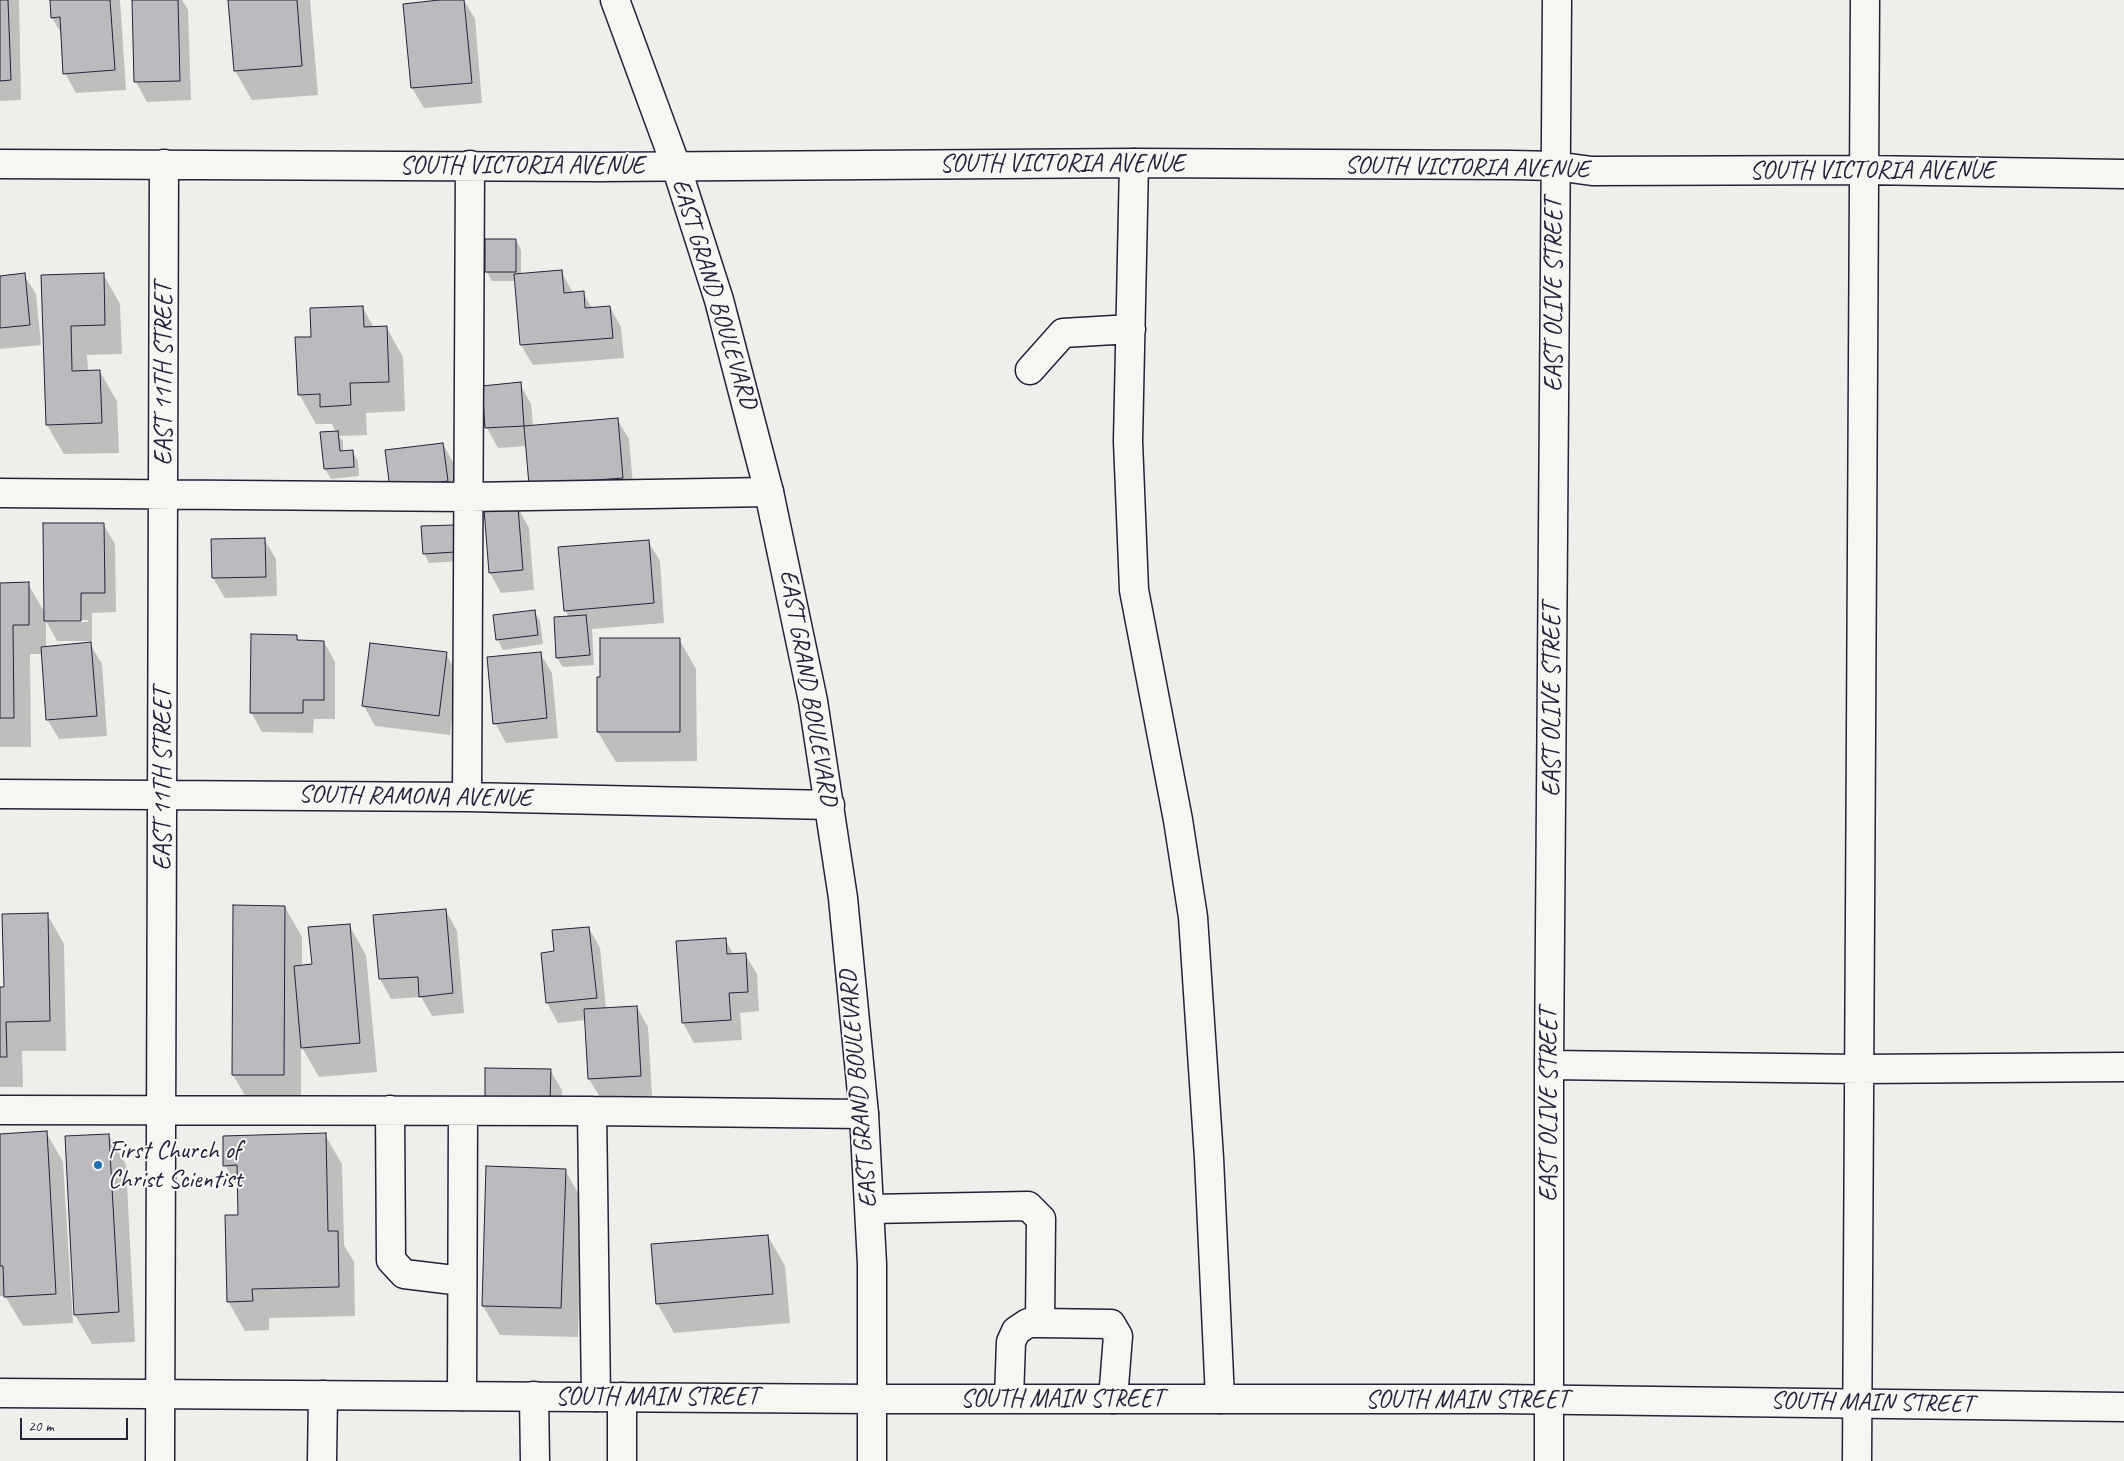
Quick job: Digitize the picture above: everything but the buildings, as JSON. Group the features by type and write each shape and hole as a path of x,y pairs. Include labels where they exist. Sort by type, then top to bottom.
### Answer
{"street":[{"name":"EAST GRAND BOULEVARD","path":"615,0 676,166 719,300 769,492 807,672 830,805 843,898 864,1114 870,1209 873,1316 872,1461"},
{"name":"EAST OLIVE STREET","path":"1549,1461 1549,1065 1556,0"},
{"path":"1857,1461 1865,0"},
{"name":"SOUTH VICTORIA AVENUE","path":"0,164 676,166 1134,163 1555,166 1592,171 1863,170 2124,174"},
{"path":"1134,163 1128,441 1134,590 1178,820 1193,917 1209,1158 1220,1399"},
{"name":"EAST 11TH STREET","path":"160,1461 164,164"},
{"path":"467,797 470,165"},
{"path":"1030,370 1063,333 1131,329"},
{"path":"0,493 468,497 769,492"},
{"name":"SOUTH RAMONA AVENUE","path":"0,794 467,797 830,805"},
{"path":"1549,1065 1859,1069 2124,1068"},
{"path":"0,1110 463,1110 864,1114"},
{"path":"390,1110 391,1260 404,1274 462,1281"},
{"path":"462,1396 463,1110"},
{"path":"592,1111 609,1397 622,1461"},
{"path":"870,1209 1028,1206 1041,1219 1040,1323"},
{"path":"1009,1398 1011,1342 1016,1331 1028,1323 1111,1324 1118,1336 1113,1398"},
{"name":"SOUTH MAIN STREET","path":"0,1394 872,1399 1548,1400 2124,1406"},
{"path":"322,1395 322,1461"},
{"path":"534,1396 535,1461"}],"place":[{"name":"First Church of Christ Scientist","path":"98,1165"}]}
